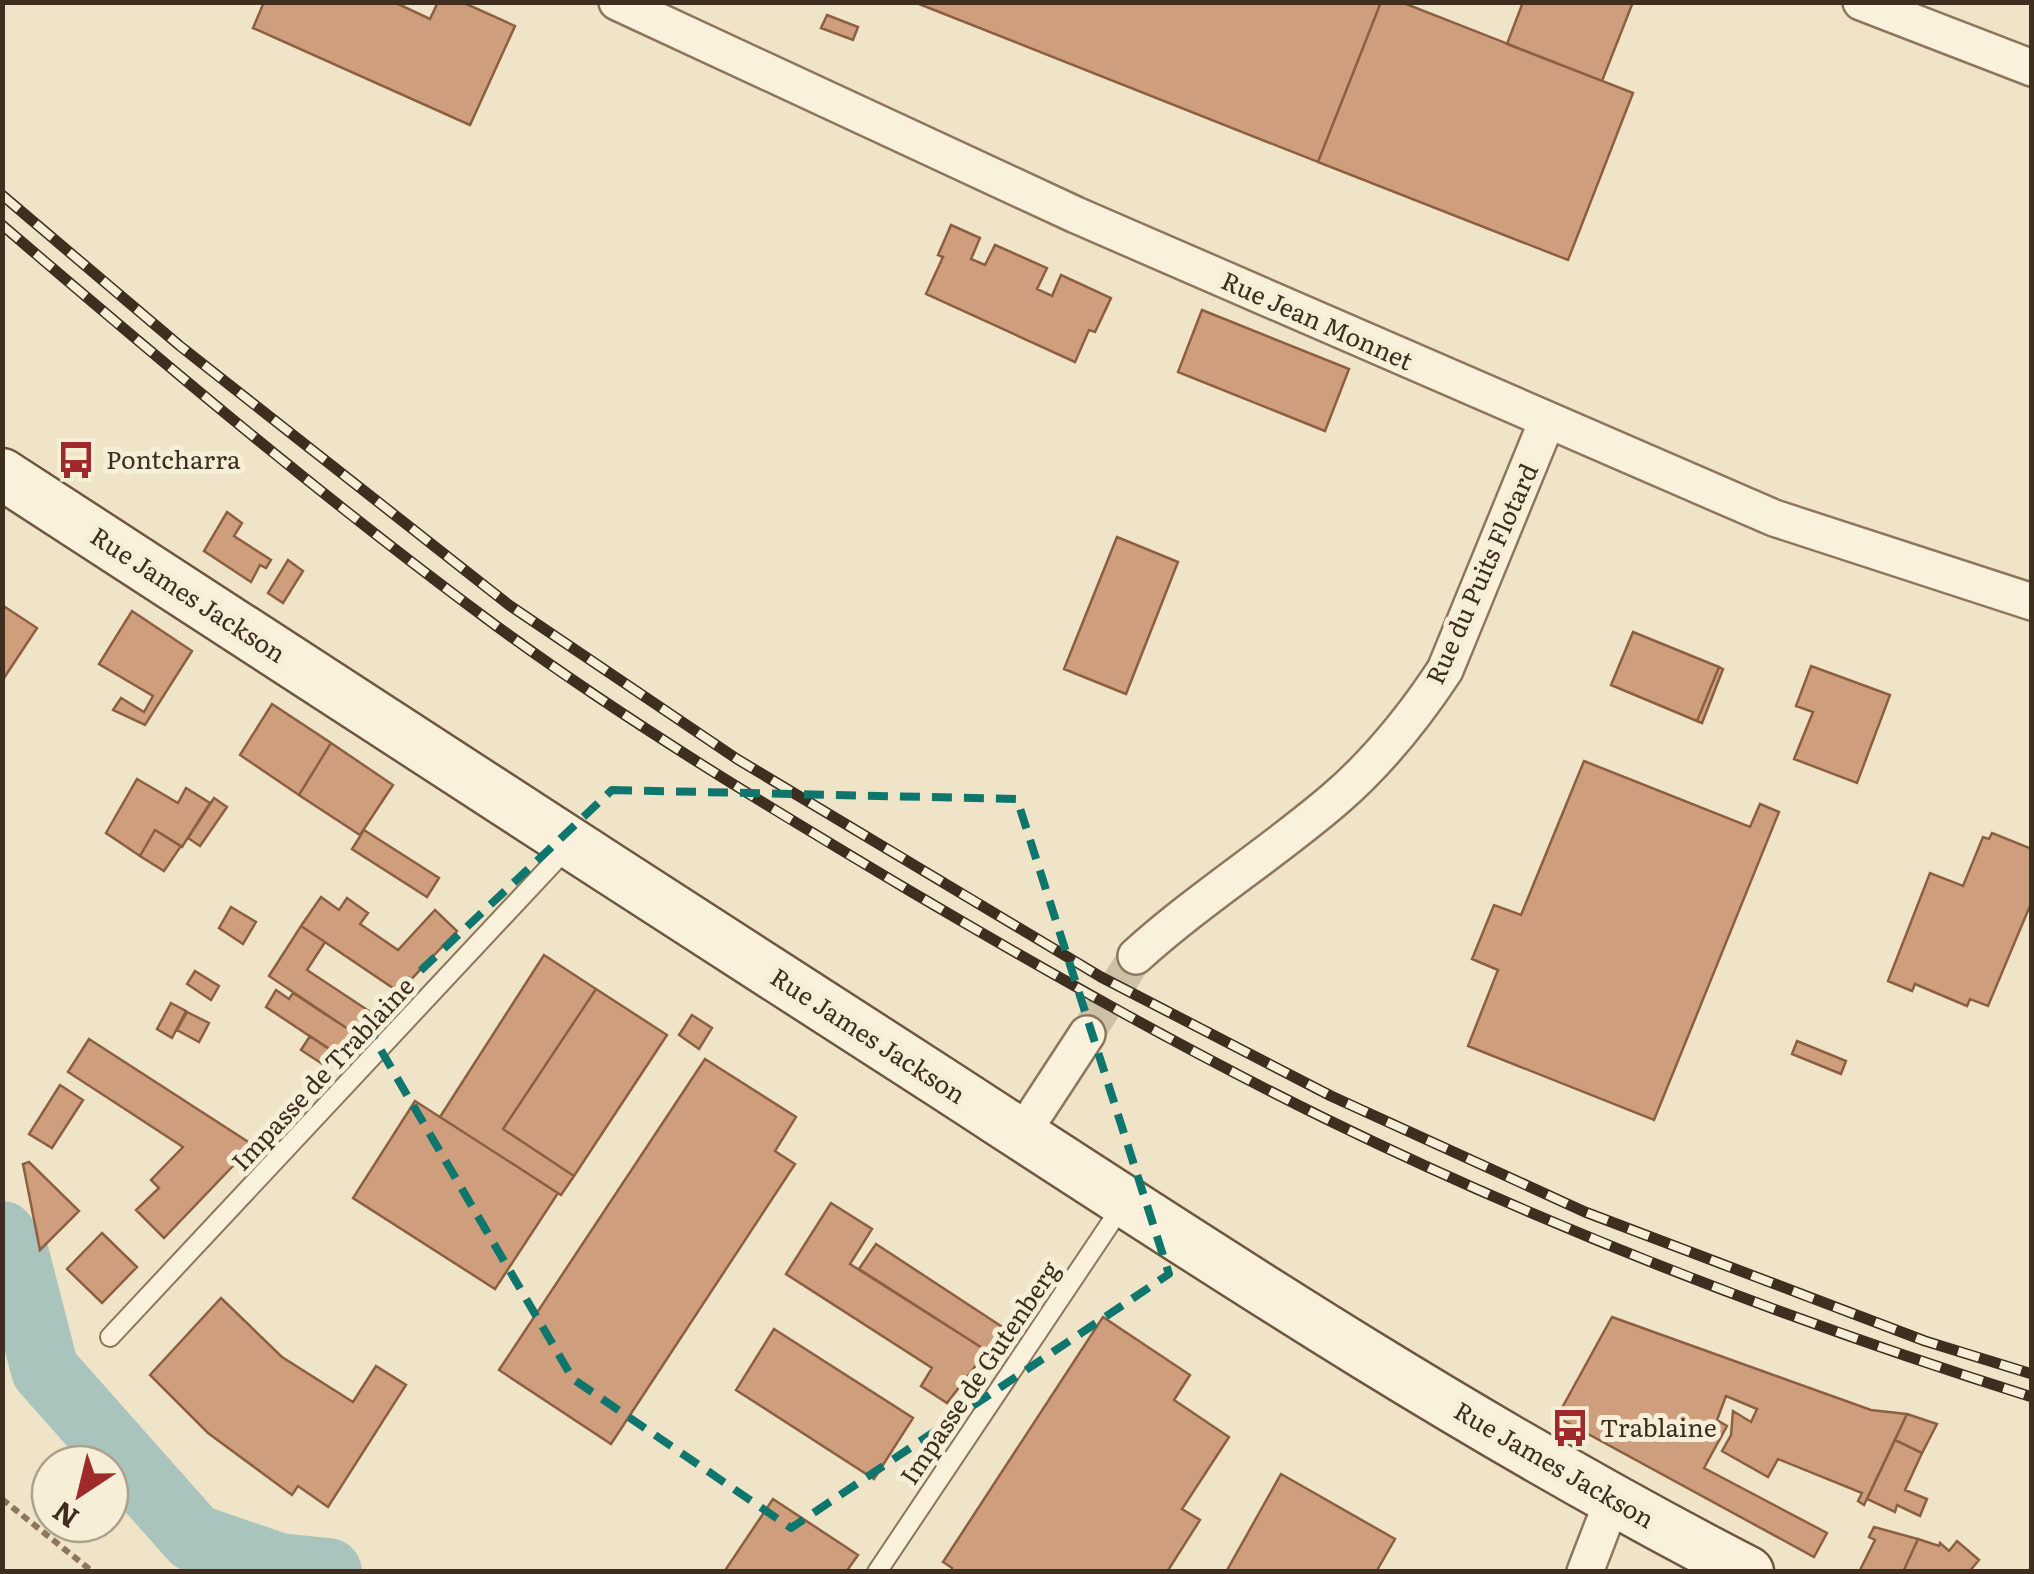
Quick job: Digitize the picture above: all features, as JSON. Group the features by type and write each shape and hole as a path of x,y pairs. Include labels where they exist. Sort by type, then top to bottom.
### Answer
{"main road":[{"name":"Rue James Jackson","path":"2,474 1124,1203 1446,1403 1748,1572"}],"street":[{"name":"Rue Jean Monnet","path":"616,2 1076,215 1774,518 2032,602"},
{"path":"1861,2 2032,68"},
{"name":"Rue du Puits Flotard","path":"1136,956 1176,920 1338,796 1422,706 1445,670 1547,420"},
{"path":"1021,1135 1086,1034"},
{"path":"1585,1572 1613,1499"}],"lane":[{"name":"Impasse de Trablaine","path":"110,1338 571,844"},
{"name":"Impasse de Gutenberg","path":"877,1572 1124,1203"}],"path":[{"path":"2,1500 93,1572"}],"highlighted area":[{"path":"612,790 1017,799 1169,1274 791,1528 573,1379 365,1023"}],"building":[{"path":"264,2 394,2 430,19 438,2 462,2 515,26 470,125 253,28"},
{"path":"914,2 1381,2 1318,162"},
{"path":"1381,2 1401,2 1633,93 1568,260 1318,162"},
{"path":"1523,2 1633,2 1602,81 1507,44"},
{"path":"827,15 858,27 853,40 821,28"},
{"path":"951,225 980,238 971,259 985,265 995,245 1047,268 1037,289 1052,296 1061,275 1111,298 1095,332 1089,330 1075,362 926,294 943,257 938,255"},
{"path":"1202,310 1349,369 1325,431 1178,372"},
{"path":"227,512 242,523 234,536 271,560 266,568 260,565 251,582 204,551"},
{"path":"1117,537 1178,562 1126,694 1064,669"},
{"path":"288,560 303,571 283,603 268,593"},
{"path":"2,605 37,628 2,681"},
{"path":"132,611 192,651 145,725 113,710 121,698 144,712 153,696 99,664"},
{"path":"1633,632 1719,667 1697,721 1611,685"},
{"path":"1811,666 1890,695 1857,783 1794,759 1813,712 1796,706"},
{"path":"1719,667 1723,669 1702,723 1697,721"},
{"path":"272,704 331,743 299,795 240,755"},
{"path":"331,743 393,785 360,835 299,795"},
{"path":"1584,761 1750,827 1760,804 1779,812 1654,1120 1468,1046 1498,970 1472,959 1494,905 1521,915"},
{"path":"137,779 178,803 186,788 210,803 182,847 155,830 140,856 106,833"},
{"path":"214,798 227,807 200,846 188,838"},
{"path":"155,830 181,846 164,871 140,856"},
{"path":"364,830 439,878 427,897 352,849"},
{"path":"1992,833 2032,849 2032,901 1988,1006 1970,999 1967,1006 1915,984 1912,991 1888,981 1930,873 1963,886 1983,837 1989,839"},
{"path":"321,897 339,910 347,898 368,913 360,924 398,950 435,910 457,931 399,992 301,926"},
{"path":"231,907 256,922 243,944 219,928"},
{"path":"301,926 325,942 307,970 369,1011 354,1033 269,976"},
{"path":"544,955 596,989 503,1129 574,1176 561,1195 440,1117"},
{"path":"195,971 219,986 211,1000 187,984"},
{"path":"596,989 667,1035 574,1176 503,1129"},
{"path":"276,990 289,999 293,993 354,1033 338,1055 266,1007"},
{"path":"171,1003 186,1011 172,1038 157,1029"},
{"path":"187,1012 209,1023 199,1042 177,1030"},
{"path":"692,1015 712,1028 699,1049 679,1035"},
{"path":"310,1036 336,1053 327,1067 301,1050"},
{"path":"89,1039 253,1145 164,1238 136,1210 159,1188 151,1180 183,1147 68,1072"},
{"path":"1797,1041 1846,1061 1841,1074 1792,1054"},
{"path":"705,1059 796,1117 775,1151 795,1164 611,1444 499,1370"},
{"path":"60,1085 83,1100 52,1148 29,1134"},
{"path":"415,1101 558,1193 495,1289 353,1198"},
{"path":"29,1162 79,1211 40,1250 23,1164"},
{"path":"831,1203 872,1229 850,1264 987,1351 947,1403 921,1386 932,1368 786,1274"},
{"path":"102,1233 137,1267 102,1303 67,1269"},
{"path":"876,1244 1004,1328 987,1351 859,1269"},
{"path":"221,1298 282,1357 353,1402 376,1366 406,1385 328,1507 298,1486 292,1495 208,1433 150,1375"},
{"path":"1103,1317 1190,1375 1174,1400 1229,1437 1182,1509 1200,1520 1167,1572 950,1572 952,1568 943,1562"},
{"path":"1612,1317 1871,1410 1907,1414 1864,1505 1858,1501 1862,1493 1778,1459 1768,1477 1722,1451 1731,1435 1733,1411 1751,1422 1757,1409 1726,1396 1717,1420 1727,1426 1704,1468 1827,1533 1814,1557 1557,1417"},
{"path":"774,1329 913,1418 874,1479 736,1390"},
{"path":"1907,1414 1937,1424 1922,1453 1895,1440"},
{"path":"1895,1440 1922,1453 1905,1490 1927,1499 1920,1516 1897,1505 1895,1512 1867,1499"},
{"path":"1281,1474 1395,1539 1376,1572 1226,1572"},
{"path":"773,1499 858,1555 846,1572 724,1572"},
{"path":"1874,1527 1918,1539 1903,1572 1859,1572 1875,1540 1869,1537"},
{"path":"1918,1539 1939,1546 1940,1543 1949,1551 1957,1541 1979,1560 1969,1572 1903,1572"}],"waterway":[{"path":"2,1235 15,1254 45,1370 194,1538 279,1567 328,1572"}],"tunnel":[{"path":"1087,1034 1136,956"}],"railway":[{"path":"2,195 180,346 509,605 737,759 1101,977 1331,1096 1585,1212 1925,1341 2032,1374"},
{"path":"2,225 304,478 541,658 750,794 1012,951 1273,1092 1497,1198 1763,1305 2032,1397"}],"place":[{"name":"Pontcharra","path":"76,460"},
{"name":"Trablaine","path":"1570,1428"}]}
